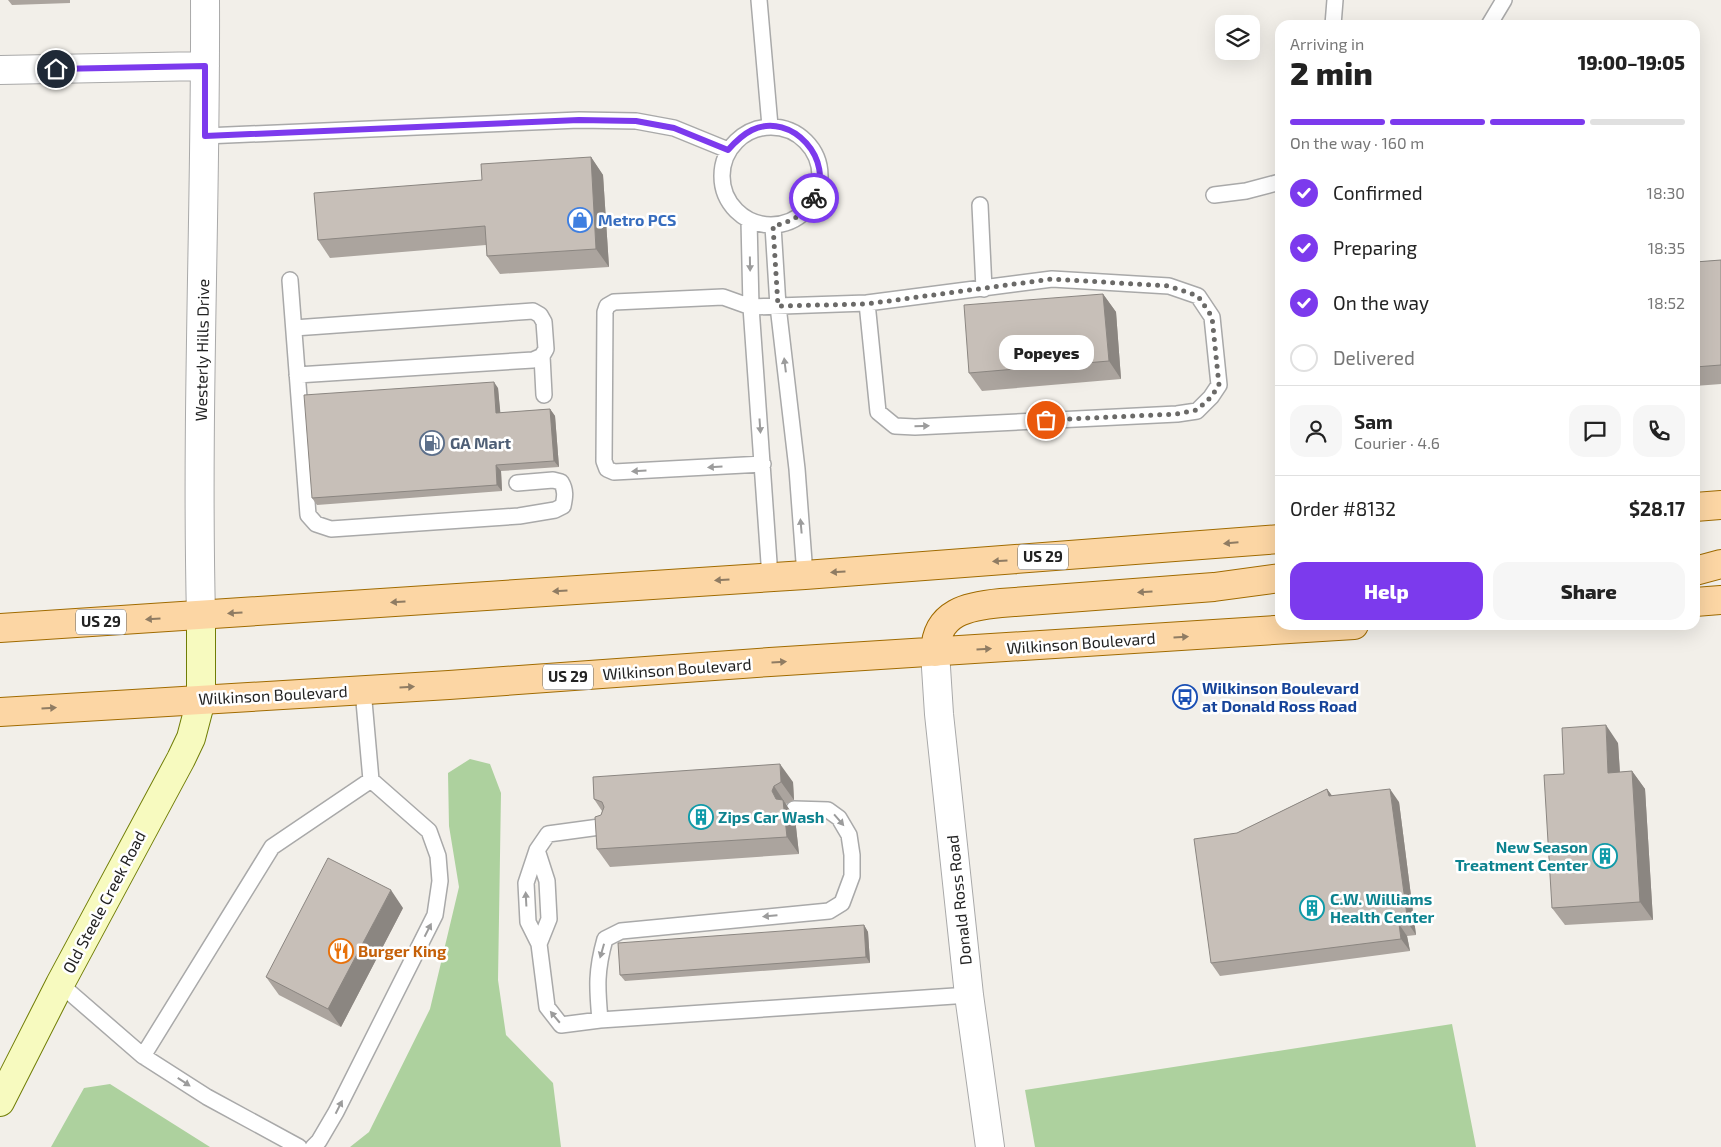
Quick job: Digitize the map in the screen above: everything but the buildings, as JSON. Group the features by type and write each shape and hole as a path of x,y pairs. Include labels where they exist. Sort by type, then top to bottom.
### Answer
{"main road":[{"path":"1700,507 1721,505"},
{"name":"US 29","path":"0,628 805,575 1275,539"},
{"path":"1700,570 1721,564"},
{"path":"935,652 935,641 945,623 954,614 964,609 1001,602 1214,587 1275,579"},
{"path":"1700,602 1721,600"},
{"name":"Westerly Hills Drive","path":"201,616 201,700"},
{"name":"Wilkinson Boulevard","path":"0,712 449,685 1276,630"},
{"name":"Old Steele Creek Road","path":"2,1092 181,759 191,738 201,700"}],"street":[{"name":"Westerly Hills Drive","path":"201,616 199,494 205,136 205,0"},
{"path":"0,70 205,66"},
{"name":"Donald Ross Road","path":"935,652 939,714 969,995 990,1147"}],"lane":[{"path":"759,0 770,126"},
{"path":"1333,20 1335,0"},
{"path":"1492,20 1504,0"},
{"path":"205,136 579,120 636,121 674,128 728,150"},
{"path":"770,126 786,129 800,136 812,148 819,163 821,179 817,193 810,206 800,216 787,223 773,226 757,224 732,207 724,194 721,179 722,164 728,150 739,138 754,129 770,126"},
{"path":"1214,195 1246,191 1275,183"},
{"path":"980,205 984,288"},
{"path":"749,220 751,307 770,577"},
{"path":"773,226 778,306 797,469 805,575"},
{"path":"763,464 614,472 607,469 604,461 605,312 607,306 614,302 723,297 751,307 866,304 1052,279 1169,286 1198,296 1212,317 1219,385 1211,397 1197,410 1177,414 915,427 895,426 878,412 866,304"},
{"path":"290,280 308,515 316,524 331,529 519,516 555,510 562,506 565,498 561,482 553,480 517,483"},
{"path":"294,328 533,312 540,315 544,322 546,349 542,356 544,395"},
{"path":"297,375 534,360 542,356"},
{"path":"312,1147 319,1142 336,1112 435,915 440,881 438,856 429,831 371,780 364,690"},
{"path":"143,1056 272,847 371,780"},
{"path":"600,1020 597,984 599,962 605,939 621,931 829,911 842,903 852,876 852,855 849,835 839,818 828,810 794,809"},
{"path":"607,826 548,834 537,850 526,883 528,922 539,944 546,1007 561,1024 969,995"},
{"path":"537,850 547,881 549,920 539,944"},
{"path":"60,984 143,1056 207,1097 299,1147"}],"green space":[{"path":"470,759 490,764 501,793 498,980 506,1035 553,1083 561,1147 350,1147 369,1132 430,1009 459,887 449,826 448,773"},
{"path":"1452,1024 1476,1147 1035,1147 1025,1090"},
{"path":"110,1084 210,1147 51,1147 84,1088"}],"way so far":[{"path":"814,198 810,206 800,216 787,223 773,226 778,306 866,304 1052,279 1169,286 1198,296 1212,317 1219,385 1211,397 1197,410 1177,414 1046,420"}],"place":[{"name":"Metro PCS","path":"580,220"},
{"name":"Popeyes","path":"1046,420"},
{"name":"GA Mart","path":"432,443"},
{"name":"Wilkinson Boulevard at Donald Ross Road","path":"1185,697"},
{"name":"Zips Car Wash","path":"701,817"},
{"name":"New Season Treatment Center","path":"1605,856"},
{"name":"C.W. Williams Health Center","path":"1312,908"},
{"name":"Burger King","path":"341,951"}],"route":[{"path":"56,69 205,66 205,136 579,120 636,121 674,128 728,150 739,138 754,129 770,126 786,129 800,136 812,148 819,163 821,179 814,198"}]}
